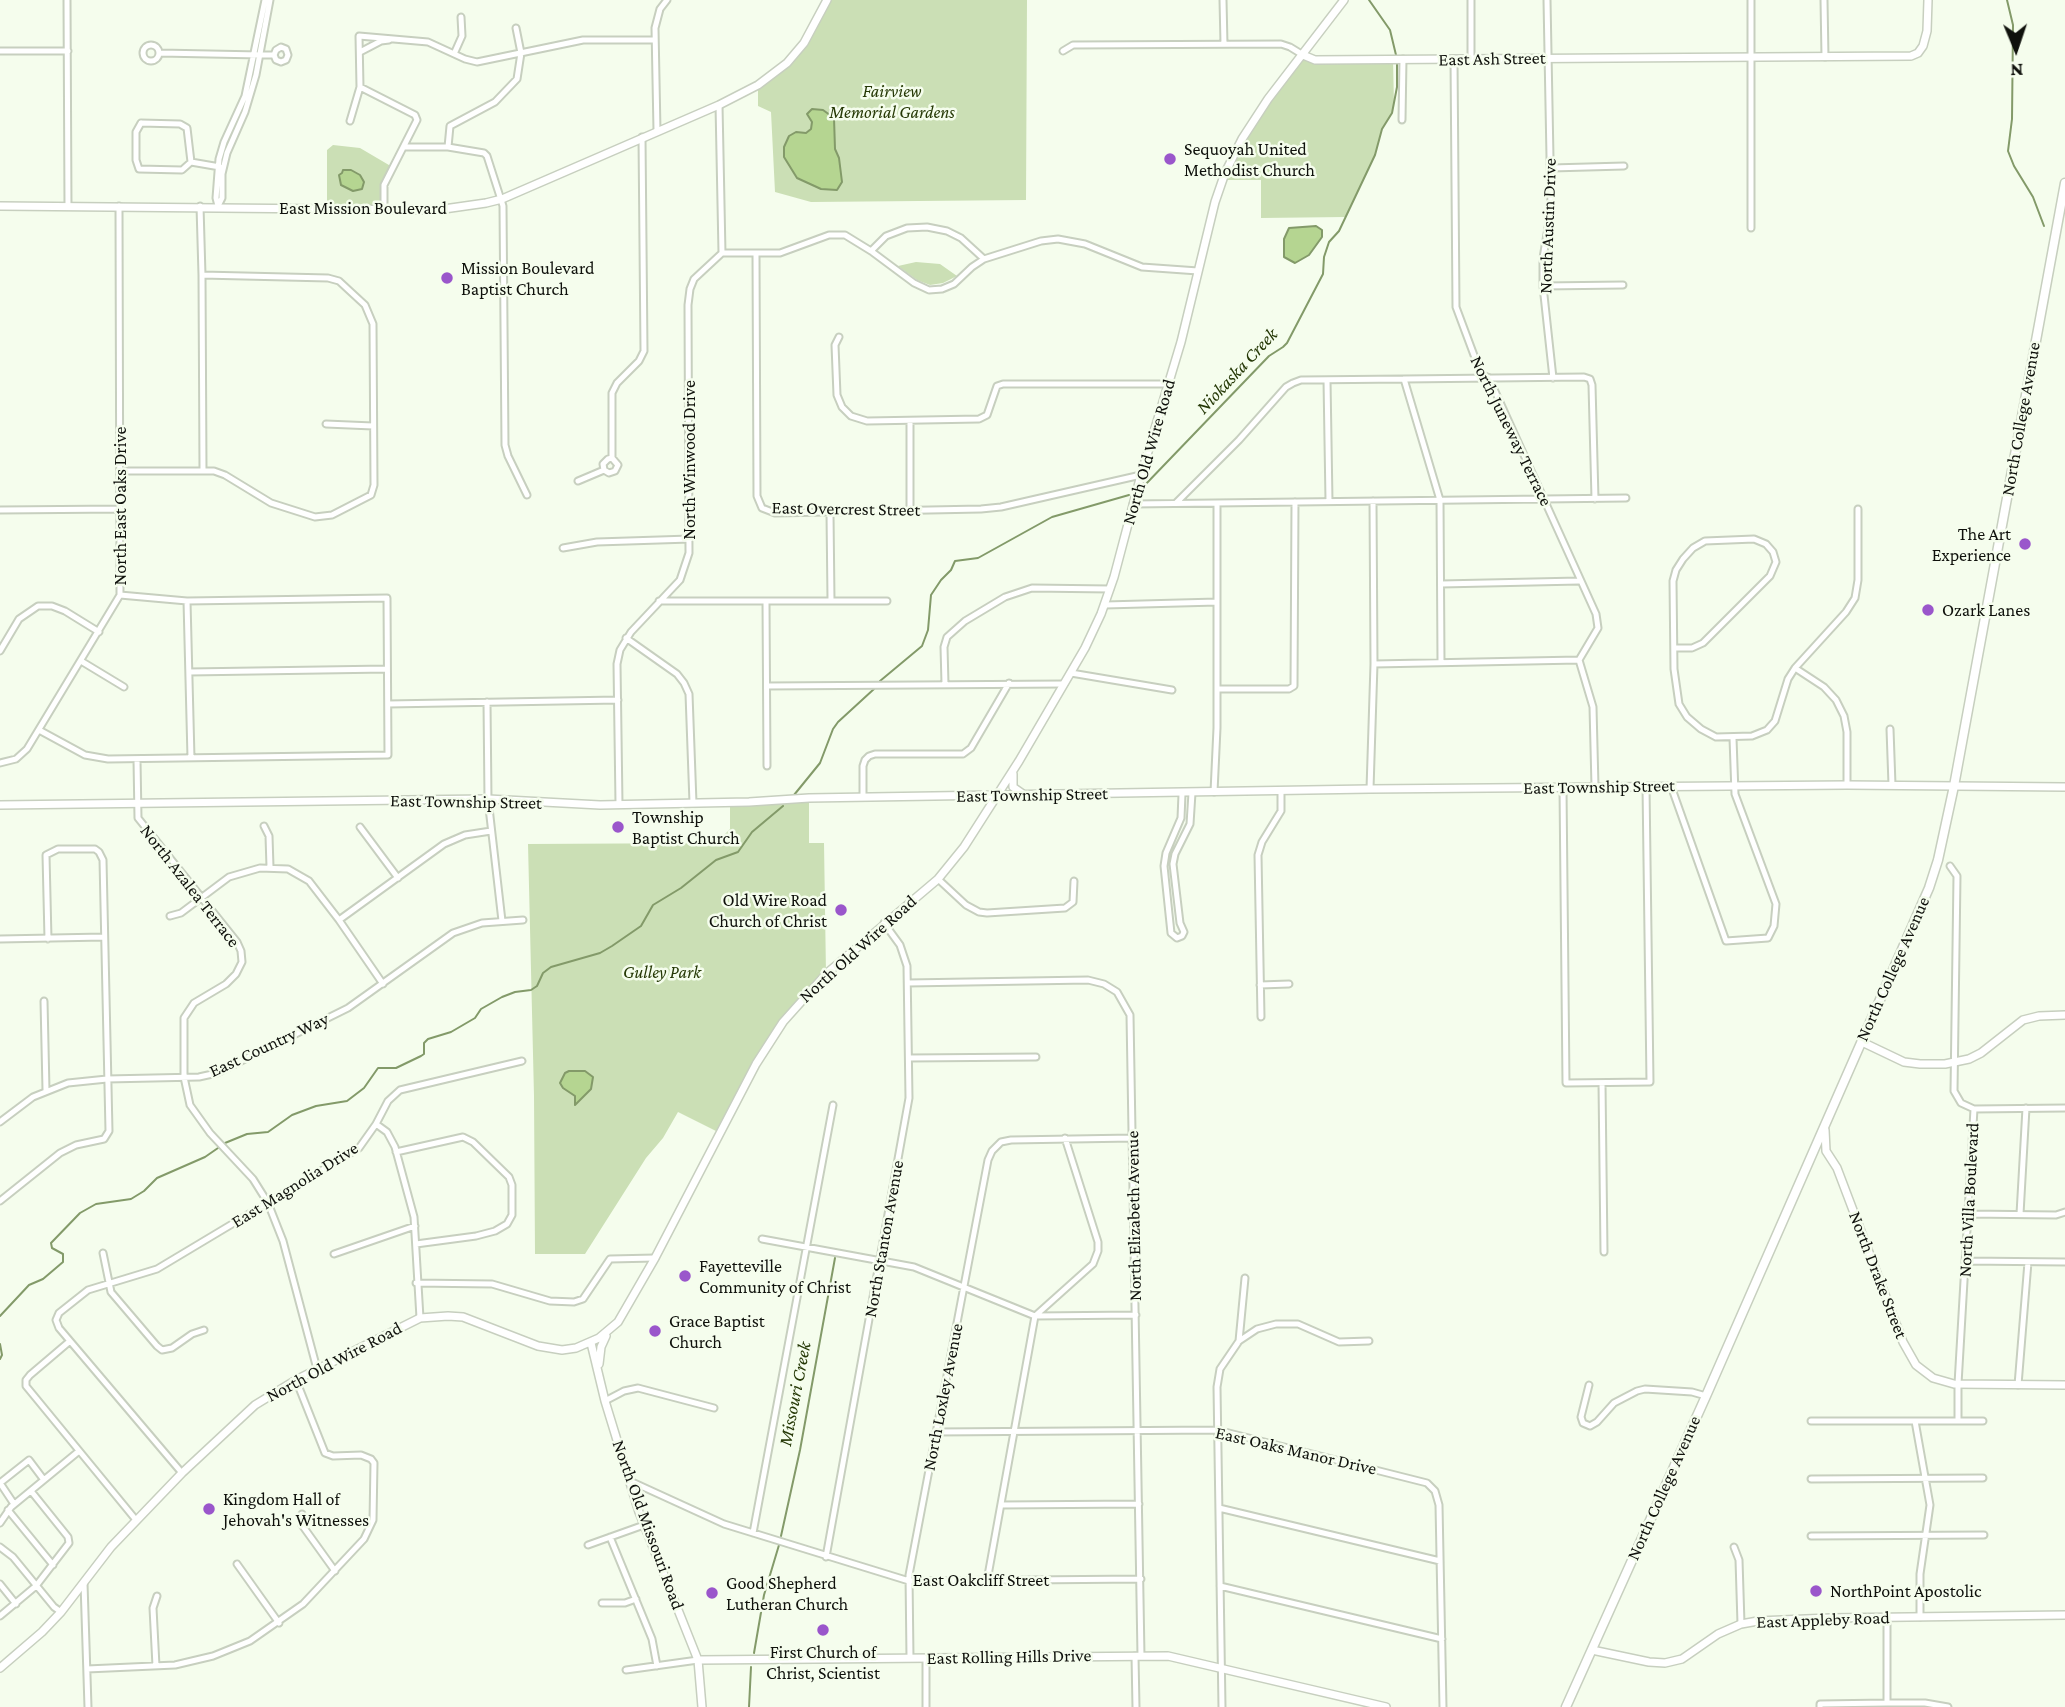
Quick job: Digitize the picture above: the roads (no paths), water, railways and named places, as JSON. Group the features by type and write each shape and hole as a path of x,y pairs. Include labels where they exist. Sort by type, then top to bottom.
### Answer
{"main road":[{"name":"North College Avenue","path":"1566,1707 1929,888 1954,786 2065,183"}],"street":[{"path":"67,0 68,206"},
{"path":"218,206 222,198 220,167 252,94 267,0"},
{"path":"657,131 654,40 657,17 667,0"},
{"name":"East Mission Boulevard","path":"0,206 218,206 384,210 451,209 502,199 719,105 758,85 787,63 812,31 827,0"},
{"path":"1223,0 1224,44"},
{"name":"North Old Wire Road","path":"0,1668 61,1612 111,1547 182,1473 256,1405 296,1380 420,1318 448,1315 463,1317 553,1349 570,1349 591,1343 623,1315 756,1064 783,1022 816,984 938,879 967,843 997,796 1085,648 1110,589 1168,384 1215,202 1232,159 1268,99 1343,0"},
{"path":"1471,0 1471,60"},
{"name":"North Austin Drive","path":"1547,0 1551,210 1543,257 1543,286 1553,378"},
{"path":"1751,0 1751,228"},
{"path":"1824,0 1825,57"},
{"name":"East Ash Street","path":"1063,51 1073,45 1280,44 1315,60 1911,56 1918,53 1923,46 1927,31 1928,0"},
{"path":"454,54 462,36 461,17"},
{"path":"448,147 450,126 495,102 517,79 521,53 516,28"},
{"path":"351,121 360,87 359,36 389,40"},
{"path":"360,52 381,41 428,42 477,62 583,40 654,40"},
{"path":"0,51 68,51"},
{"path":"160,53 274,55"},
{"path":"1402,120 1403,59"},
{"name":"North Juneway Terrace","path":"1454,59 1456,306 1482,374 1489,378 1596,614 1598,628 1578,660"},
{"path":"360,87 416,117 416,123 384,186 384,210"},
{"path":"719,105 722,253 787,252 829,235 845,235 914,284 929,290 954,284 984,259 1041,241 1067,240 1086,244 1142,267 1198,271"},
{"path":"141,123 180,124 187,128 191,162 182,170 139,169 136,160 136,132 141,123"},
{"path":"578,481 604,470 611,473 617,470 617,463 612,458 612,393 644,351 642,137"},
{"path":"404,147 448,147 484,153 487,156 502,199 505,445 527,495"},
{"path":"191,162 220,167"},
{"path":"1551,168 1624,166"},
{"name":"North East Oaks Drive","path":"0,763 16,759 23,754 120,594 119,206"},
{"path":"200,206 203,470"},
{"path":"871,251 887,236 907,228 927,227 961,237 984,259"},
{"path":"2055,236 2065,236"},
{"name":"North Winwood Drive","path":"619,804 618,657 626,638 680,580 686,568 690,539 689,297 694,279 722,253"},
{"name":"East Overcrest Street","path":"756,254 758,502 762,508 775,513 830,513 1001,507 1141,475"},
{"path":"120,471 203,470 225,475 271,503 315,517 332,515 368,498 373,490 372,317 365,305 349,289 328,278 202,275"},
{"path":"1543,286 1623,285"},
{"path":"839,337 835,345 837,395 842,407 851,416 867,421 979,419 987,415 996,386 1003,384 1168,384"},
{"path":"1176,503 1239,440 1286,387 1301,380 1584,377 1592,382 1595,499"},
{"path":"1404,379 1440,500 1441,662"},
{"path":"1327,380 1329,501"},
{"path":"909,421 910,511"},
{"path":"326,424 373,426"},
{"path":"604,470 604,461 612,458"},
{"path":"1133,504 1626,498"},
{"path":"1370,789 1374,664 1373,501"},
{"path":"1217,689 1289,689 1294,686 1295,502"},
{"path":"1214,792 1217,503"},
{"path":"0,510 121,509"},
{"path":"1674,648 1692,648 1703,643 1774,572 1776,562 1773,552 1766,544 1754,539 1710,540 1693,548 1679,565 1673,581 1674,648 1676,688 1679,704 1687,717 1716,737 1733,738 1767,730 1775,721 1788,679 1795,668 1846,612 1855,598 1858,579 1858,509"},
{"path":"830,513 831,600"},
{"path":"563,548 597,542 690,539"},
{"path":"1441,584 1579,581"},
{"path":"945,684 944,647 947,637 965,621 1005,597 1032,588 1110,589"},
{"path":"39,730 97,759 388,755 387,598 187,600 120,594"},
{"path":"187,600 191,758"},
{"path":"659,601 887,601"},
{"path":"766,601 767,766"},
{"path":"1105,605 1216,602"},
{"path":"0,651 19,619 38,606 52,606 65,611 99,632"},
{"path":"626,638 677,674 689,694 693,803"},
{"path":"1374,664 1578,660 1593,707 1595,787"},
{"path":"81,661 124,687"},
{"path":"189,672 387,668"},
{"path":"1795,668 1824,687 1836,700 1844,716 1847,732 1847,785"},
{"path":"1071,673 1172,690"},
{"path":"863,797 863,766 864,760 869,756 964,754 971,748 1009,684"},
{"path":"767,686 1064,684"},
{"path":"388,704 618,700"},
{"path":"487,702 488,799 502,921"},
{"path":"1890,729 1892,785"},
{"path":"1671,786 1726,941 1768,938 1773,931 1777,908 1733,785 1733,738"},
{"name":"North Azalea Terrace","path":"136,760 137,814 141,822 237,942 241,951 242,962 231,979 198,999 187,1012 183,1023 184,1077 190,1105 195,1116 253,1179 268,1203 283,1241 317,1369"},
{"path":"1015,767 1013,787 1027,796"},
{"name":"East Township Street","path":"0,804 488,799 619,804 863,797 1370,789 1733,785 2065,787"},
{"path":"1563,788 1566,1083 1650,1082 1646,786"},
{"path":"1261,1017 1258,855 1262,842 1280,811 1281,791"},
{"path":"1182,794 1181,818 1167,849 1164,866 1171,933 1177,938 1184,932 1172,864 1190,824 1192,793"},
{"path":"264,825 269,836 270,867"},
{"path":"360,827 398,878"},
{"path":"339,920 454,839 491,831"},
{"path":"0,1201 60,1153 76,1145 104,1139 109,1130 103,860 99,852 90,849 58,849 49,852 46,859 48,939"},
{"name":"North Villa Boulevard","path":"1950,866 1957,876 1954,1063 1956,1095 1965,1107 1974,1110 1958,1421"},
{"path":"170,916 181,913 229,877 270,867 288,869 304,877 339,920 383,984"},
{"path":"938,879 966,905 987,913 1065,908 1073,902 1074,881"},
{"name":"East Country Way","path":"0,1122 20,1105 46,1090 79,1081 217,1073 329,1019 453,933 474,925 523,920"},
{"name":"North Stanton Avenue","path":"826,1557 906,1120 908,983 903,952 884,923"},
{"path":"0,939 104,937"},
{"name":"North Elizabeth Avenue","path":"908,983 1088,980 1111,988 1127,1006 1131,1023 1141,1579 1136,1707"},
{"path":"1260,985 1289,984"},
{"path":"44,1001 46,1090"},
{"path":"1861,1042 1892,1058 1912,1063 1954,1063 1981,1053 2023,1020 2065,1015"},
{"path":"909,1058 1036,1057"},
{"name":"East Magnolia Drive","path":"70,1341 57,1324 59,1312 88,1290 157,1269 359,1148 388,1101 400,1090 522,1061"},
{"path":"1602,1083 1604,1252"},
{"path":"753,1533 833,1105"},
{"path":"2020,1214 2026,1108"},
{"path":"1974,1110 2065,1108"},
{"name":"North Drake Street","path":"1825,1123 1824,1147 1837,1168 1909,1355 1927,1374 1958,1384 2065,1385"},
{"path":"376,1124 387,1132 396,1152 415,1226 420,1318"},
{"path":"396,1152 463,1137 473,1142 509,1177 512,1185 512,1215 507,1224 495,1231 476,1236 416,1244"},
{"path":"987,1581 1035,1316 1093,1264 1098,1251 1098,1242 1065,1138 1133,1138"},
{"name":"North Loxley Avenue","path":"910,1658 909,1581 988,1160 1001,1142 1065,1138"},
{"path":"1813,1151 1832,1161"},
{"path":"1969,1214 2056,1215 2065,1212"},
{"path":"334,1254 415,1226"},
{"path":"762,1239 914,1267 1035,1316 1136,1315"},
{"path":"103,1253 111,1292 162,1350 172,1348 192,1334 204,1330"},
{"path":"416,1283 483,1283 550,1301 579,1302 610,1259 655,1258"},
{"path":"1966,1261 2065,1262"},
{"path":"2018,1385 2028,1262"},
{"path":"1239,1341 1245,1278"},
{"path":"1222,1707 1217,1430 1218,1378 1223,1362 1239,1341 1257,1329 1287,1323 1310,1328 1339,1342 1369,1341"},
{"path":"598,1372 601,1347 610,1329"},
{"path":"136,1520 28,1390 26,1381 70,1341 182,1473"},
{"name":"North Old Missouri Road","path":"591,1343 629,1481 698,1660 702,1707"},
{"path":"87,1669 185,1663 213,1656 250,1641 303,1604 370,1531 374,1507 374,1463 361,1455 325,1453 296,1380"},
{"path":"1589,1385 1581,1417 1583,1423 1590,1426 1614,1403 1637,1391 1645,1389 1692,1392 1706,1396"},
{"path":"605,1401 631,1388 638,1388 714,1408"},
{"path":"1811,1421 1983,1421"},
{"path":"1914,1421 1931,1512 1920,1574 1920,1617"},
{"name":"East Oaks Manor Drive","path":"936,1432 1217,1430 1427,1483 1435,1491 1439,1501 1443,1707"},
{"path":"0,1523 14,1504 79,1451"},
{"path":"14,1504 0,1483 29,1460 44,1480"},
{"path":"1811,1479 1983,1478"},
{"name":"East Oakcliff Street","path":"629,1481 724,1524 909,1581 1141,1579"},
{"path":"0,1622 0,1616 36,1586 69,1541 31,1491"},
{"path":"1001,1505 1139,1504"},
{"path":"1219,1508 1440,1561"},
{"path":"8,1510 53,1564"},
{"path":"302,1514 302,1525 335,1571"},
{"path":"587,1545 644,1525"},
{"path":"1811,1536 1984,1535"},
{"path":"610,1537 652,1639 657,1666"},
{"path":"0,1547 13,1557 61,1612"},
{"path":"1734,1547 1740,1560 1741,1624"},
{"path":"237,1564 279,1623"},
{"path":"84,1583 88,1707"},
{"path":"0,1584 16,1604"},
{"path":"1220,1586 1441,1639"},
{"path":"156,1666 153,1608 158,1596"},
{"path":"602,1604 625,1603 636,1599"},
{"name":"East Appleby Road","path":"1592,1650 1649,1662 1671,1662 1682,1659 1718,1634 1741,1624 1782,1619 2065,1615"},
{"path":"1887,1617 1887,1703"},
{"name":"East Rolling Hills Drive","path":"626,1670 698,1660 1168,1656 1386,1707"},
{"path":"926,1658 926,1707"},
{"path":"1820,1705 1925,1703 1948,1707"}],"waterway":[{"name":"Niokaska Creek","path":"1369,0 1390,30 1396,55"},
{"path":"2007,0 2013,25 2012,119 2008,151 2033,197 2044,226"},
{"name":"Niokaska Creek","path":"1143,487 1269,356 1287,343 1323,274 1324,257 1329,242 1339,231 1375,155 1382,129 1392,113 1397,87 1397,64"},
{"name":"Niokaska Creek","path":"880,681 922,646 928,630 931,595 955,561 978,558 1052,517 1129,495"},
{"name":"Niokaska Creek","path":"794,795 820,763 838,722 874,689"},
{"name":"Niokaska Creek","path":"225,1143 247,1134 268,1132 292,1115 316,1106 347,1101 364,1088 378,1068 396,1068 421,1056 424,1054 424,1043 428,1039 451,1032 502,997 531,990 551,967 600,953 612,946 641,926 653,905 681,888 716,860 738,852 752,832 783,806"},
{"name":"Niokaska Creek","path":"0,1316 29,1285 43,1279 63,1262 63,1254 52,1248 51,1243 80,1213 96,1204 131,1199 157,1178 205,1157 218,1148"},
{"name":"Missouri Creek","path":"781,1536 800,1450 835,1258"},
{"name":"Niokaska Creek","path":"0,1344 0,1359"},
{"name":"Missouri Creek","path":"754,1653 764,1595 779,1545"},
{"name":"Missouri Creek","path":"749,1707 751,1667"}],"place":[{"name":"Sequoyah United Methodist Church","path":"1170,159"},
{"name":"Mission Boulevard Baptist Church","path":"447,278"},
{"name":"The Art Experience","path":"2025,544"},
{"name":"Ozark Lanes","path":"1928,610"},
{"name":"Township Baptist Church","path":"618,827"},
{"name":"Old Wire Road Church of Christ","path":"841,910"},
{"name":"Fayetteville Community of Christ","path":"685,1276"},
{"name":"Grace Baptist Church","path":"655,1331"},
{"name":"Kingdom Hall of Jehovah's Witnesses","path":"209,1509"},
{"name":"NorthPoint Apostolic","path":"1816,1591"},
{"name":"Good Shepherd Lutheran Church","path":"712,1593"},
{"name":"First Church of Christ, Scientist","path":"823,1630"}],"park label":[{"name":"Fairview Memorial Gardens","path":"892,101"},
{"name":"Gulley Park","path":"662,972"}]}
